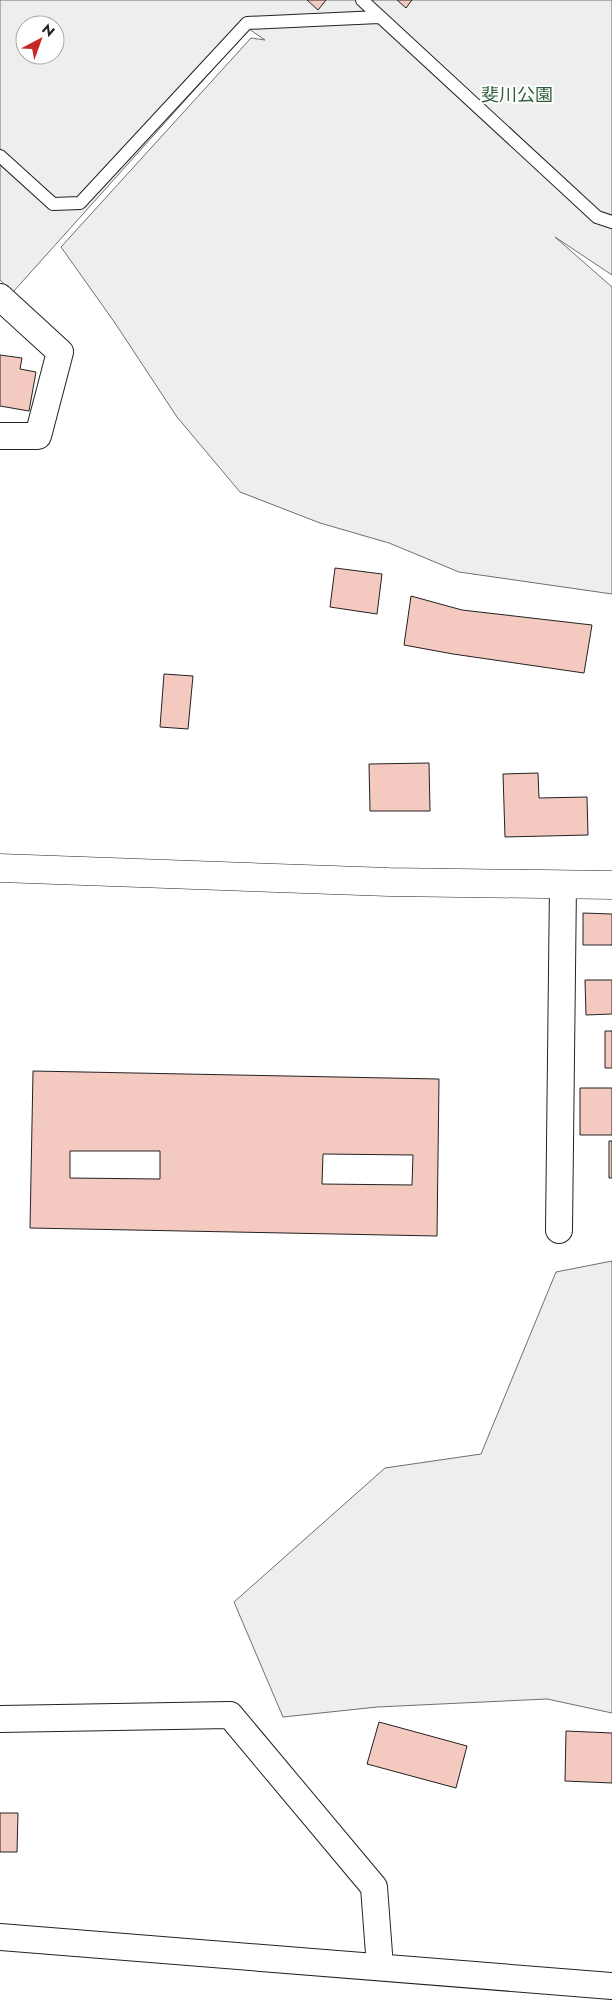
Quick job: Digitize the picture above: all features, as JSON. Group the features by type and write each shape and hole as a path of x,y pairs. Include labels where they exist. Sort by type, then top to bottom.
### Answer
{"street":[{"path":"0,297 60,352 38,436 0,436"},
{"path":"0,868 389,882 612,884"},
{"path":"558,1230 563,884"},
{"path":"0,1719 230,1716 374,1886 380,1967"},
{"path":"0,1937 612,1986"}],"lane":[{"path":"362,0 597,217 612,222"},
{"path":"0,156 53,204 80,203 247,23 379,17"}],"green space":[{"name":"斐川公園","path":"0,0 612,0 612,275 555,237 612,287 612,594 459,572 389,543 320,523 240,492 177,417 115,323 61,247 251,38 265,40 249,29 13,292 0,280"},
{"path":"612,1261 612,1713 547,1699 377,1707 283,1717 234,1602 385,1468 481,1454 556,1272"}],"building":[{"path":"307,0 326,0 318,10"},
{"path":"397,0 412,0 406,8"},
{"path":"0,355 22,358 20,369 36,372 29,411 0,406"},
{"path":"335,568 382,574 377,614 330,607"},
{"path":"411,596 462,610 592,625 584,673 404,645"},
{"path":"164,674 193,676 188,729 160,727"},
{"path":"429,763 430,811 370,811 369,764"},
{"path":"538,773 539,798 587,797 588,835 505,837 503,774"},
{"path":"583,913 612,914 612,945 583,945"},
{"path":"585,980 612,980 612,1014 586,1015"},
{"path":"605,1031 612,1031 612,1068 605,1068"},
{"path":"33,1071 439,1079 437,1236 30,1228","holes":["70,1151 160,1151 160,1179 70,1178","323,1154 413,1155 412,1185 322,1184"]},
{"path":"580,1088 612,1088 612,1135 580,1135"},
{"path":"609,1141 612,1141 612,1178 609,1178"},
{"path":"379,1722 467,1746 456,1788 367,1764"},
{"path":"566,1731 612,1733 612,1783 565,1781"},
{"path":"0,1813 18,1813 17,1852 0,1852"}]}
